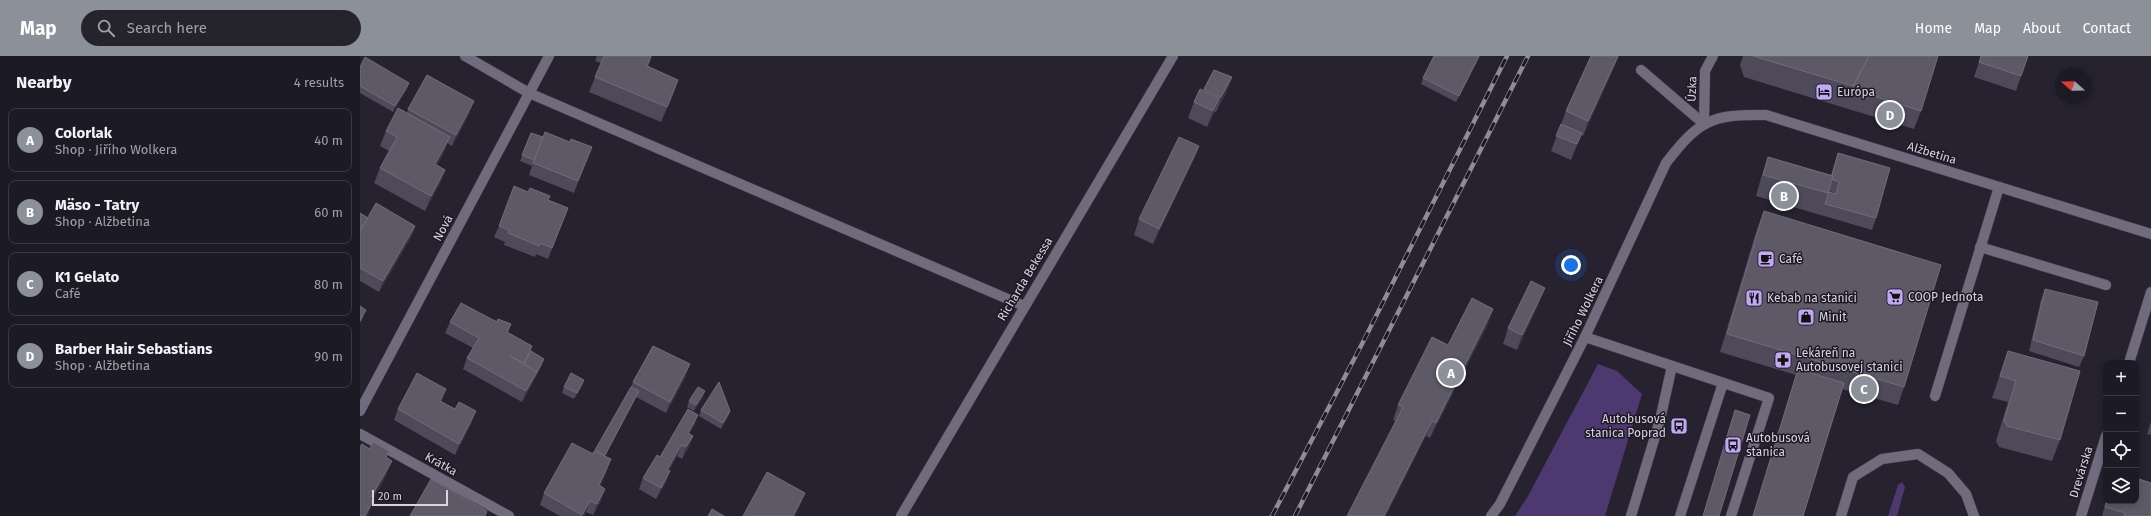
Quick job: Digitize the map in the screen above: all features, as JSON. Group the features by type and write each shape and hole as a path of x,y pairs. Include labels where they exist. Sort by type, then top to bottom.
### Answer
{"street":[{"path":"465,56 529,93 1024,306"},
{"name":"Nová","path":"360,411 549,56"},
{"name":"Richarda Bekessa","path":"901,516 1173,56"},
{"name":"Úzka","path":"1704,124 1705,71 1713,56"},
{"path":"1641,70 1704,124"},
{"name":"Alžbetina","path":"1704,124 1736,115 1766,116 2151,234"},
{"name":"Jiřího Wolkera","path":"1491,516 1500,504 1585,337 1666,163 1685,139 1704,124"},
{"path":"1935,396 1998,187"},
{"path":"1980,247 2106,285"},
{"path":"2130,360 2151,292"},
{"path":"1585,337 1770,398 1731,516"},
{"path":"1631,516 1660,420 1672,366"},
{"path":"1680,516 1723,383"},
{"name":"Krátka","path":"360,434 509,516"},
{"name":"Drevárska","path":"2081,516 2103,446"},
{"path":"1841,516 1853,477 1882,459 1918,454 1948,473 1966,494 1974,516"}],"shaded area":[{"path":"1598,364 1617,371 1642,394 1605,516 1515,516 1528,496"},
{"path":"1902,482 1905,487 1897,516 1888,516 1898,485"}],"building":[{"path":"604,56 651,56 647,66 678,80 667,107 595,77"},
{"path":"1434,56 1479,56 1459,96 1423,78"},
{"path":"1591,56 1618,56 1588,121 1566,111"},
{"path":"1753,56 1869,56 1853,86"},
{"path":"1869,56 1938,56 1921,111 1852,89"},
{"path":"1981,56 2028,56 2021,76 1979,62"},
{"path":"365,57 409,83 395,106 360,86 360,67"},
{"path":"1214,70 1232,77 1221,97 1204,89"},
{"path":"427,75 474,101 456,135 408,109"},
{"path":"1200,89 1219,98 1213,111 1194,102"},
{"path":"398,108 450,137 435,164 445,170 431,196 380,168 397,137 386,131"},
{"path":"1561,124 1582,133 1577,144 1556,136"},
{"path":"545,132 570,142 571,139 592,147 578,181 533,163"},
{"path":"531,133 543,137 534,160 522,155"},
{"path":"1179,137 1199,146 1159,229 1139,219"},
{"path":"1838,153 1890,168 1876,218 1825,204 1829,192 1836,194 1839,182 1832,179 1832,175"},
{"path":"1768,157 1833,176 1828,193 1763,175"},
{"path":"514,186 528,192 530,188 550,196 548,200 568,208 552,248 540,243 539,246 508,233 509,230 499,226"},
{"path":"376,203 415,226 383,281 360,268 360,231"},
{"path":"1764,211 1941,265 1904,387 1727,334"},
{"path":"360,213 368,218 360,231"},
{"path":"1531,281 1545,288 1522,335 1508,328"},
{"path":"2045,289 2098,302 2084,356 2033,340"},
{"path":"1472,298 1493,309 1436,423 1432,421 1384,516 1347,516 1403,407 1398,405 1432,337 1448,345"},
{"path":"461,303 497,322 498,319 511,324 507,332 532,346 524,363 510,356 537,372 526,391 467,358 479,338 450,322"},
{"path":"360,306 366,310 360,321"},
{"path":"653,346 690,364 670,402 633,382"},
{"path":"531,351 544,359 537,372 524,364"},
{"path":"2008,351 2080,371 2060,440 2007,426 2004,420 2016,381 2000,376"},
{"path":"1798,369 1844,383 1803,516 1753,516"},
{"path":"417,373 446,389 440,401 455,409 459,402 476,411 459,444 398,409"},
{"path":"571,373 584,380 577,393 564,387"},
{"path":"719,382 730,411 723,423 701,410"},
{"path":"631,387 639,391 605,455 595,450"},
{"path":"698,387 705,391 696,405 689,401"},
{"path":"688,409 698,415 688,433 693,436 686,447 681,445 667,470 670,471 661,488 643,478 657,455 660,457"},
{"path":"1735,410 1750,415 1719,516 1703,516"},
{"path":"373,442 389,451 386,457 392,461 370,499 373,501 365,516 360,516 360,447 362,444 370,449"},
{"path":"572,443 593,454 594,451 611,459 599,485 605,489 597,504 590,501 582,515 544,493"},
{"path":"767,472 805,493 793,516 743,516"},
{"path":"431,479 487,511 485,516 410,516"},
{"path":"2139,479 2151,483 2151,516 2124,516 2125,513 2105,507 2106,504 2139,504"},
{"path":"712,509 724,516 708,516"}],"railway":[{"path":"1272,516 1363,342 1507,56"},
{"path":"1295,516 1528,56"}],"place":[{"name":"Európa","path":"1824,92"},
{"name":"Barber Hair Sebastians","path":"1890,115"},
{"name":"Mäso - Tatry","path":"1784,196"},
{"name":"Café","path":"1766,259"},
{"name":"COOP Jednota","path":"1895,297"},
{"name":"Kebab na stanici","path":"1754,298"},
{"name":"Minit","path":"1806,317"},
{"name":"Lekáreň na Autobusovej stanici","path":"1783,360"},
{"name":"Colorlak","path":"1451,373"},
{"name":"K1 Gelato","path":"1864,389"},
{"name":"Autobusová stanica Poprad","path":"1679,426"},
{"name":"Autobusová stanica","path":"1733,445"}]}
